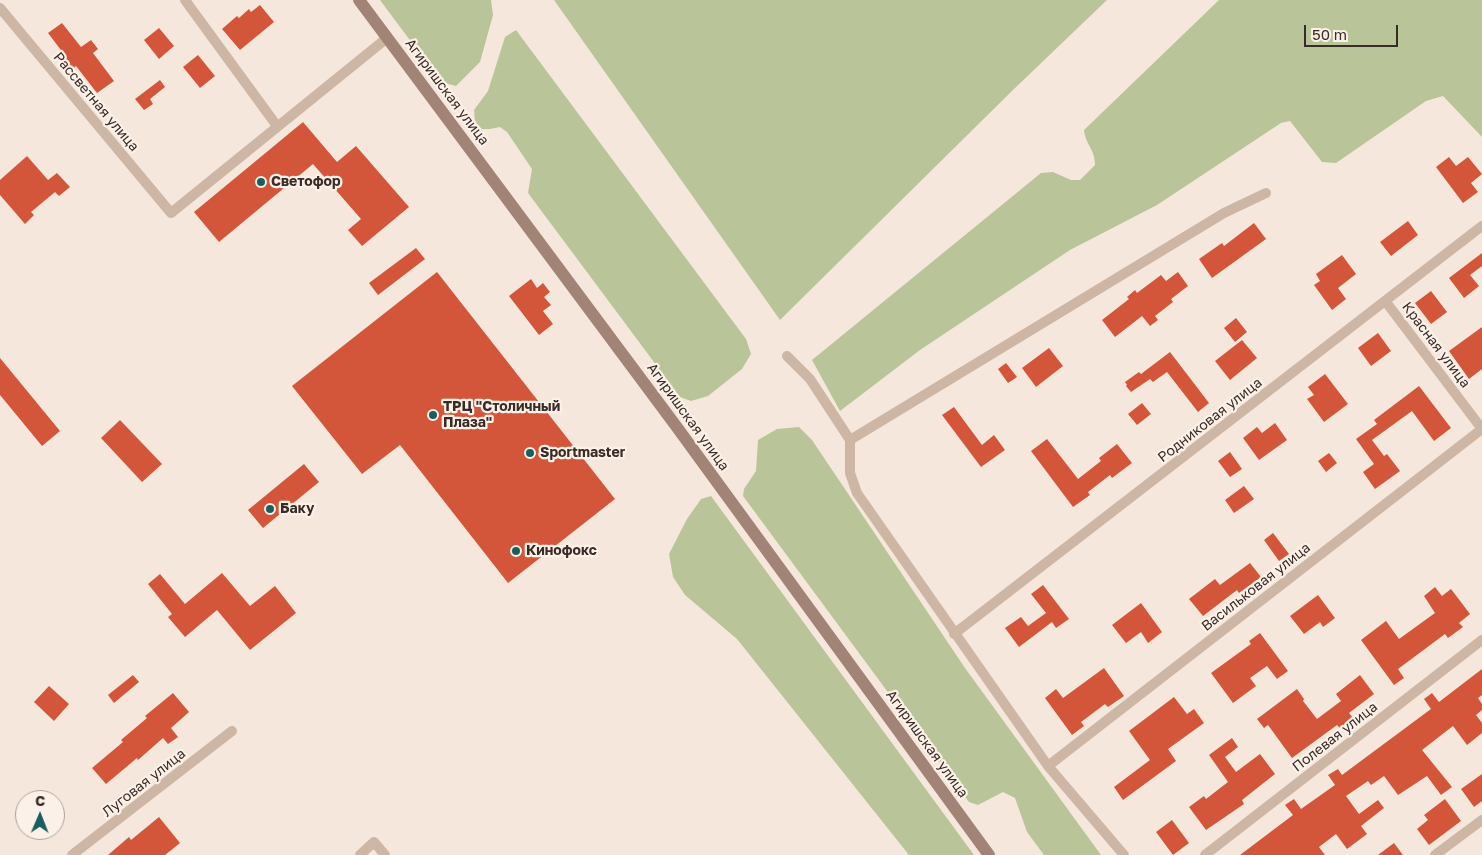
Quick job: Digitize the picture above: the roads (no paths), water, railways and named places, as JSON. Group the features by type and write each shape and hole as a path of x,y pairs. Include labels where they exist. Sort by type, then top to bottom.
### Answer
{"street":[{"path":"185,0 277,126 387,38"},
{"name":"Агиришская улица","path":"359,0 670,418 989,855"},
{"name":"Рассветная улица","path":"0,8 171,213 277,126"},
{"path":"850,440 1224,213 1266,193"},
{"name":"Родниковая улица","path":"954,634 1482,226"},
{"name":"Красная улица","path":"1386,302 1482,429"},
{"path":"787,356 810,379 850,440 850,473 857,493 1048,766 1124,855"},
{"name":"Васильковая улица","path":"1048,766 1482,429"},
{"name":"Полевая улица","path":"1205,855 1482,640"},
{"name":"Луговая улица","path":"72,855 232,731"},
{"path":"1435,855 1482,820"},
{"path":"360,855 374,842 385,855"}],"place":[{"name":"Светофор","path":"261,182"},
{"name":"ТРЦ \"Столичный Плаза\"","path":"433,415"},
{"name":"Sportmaster","path":"530,453"},
{"name":"Баку","path":"270,509"},
{"name":"Кинофокс","path":"516,551"}]}
